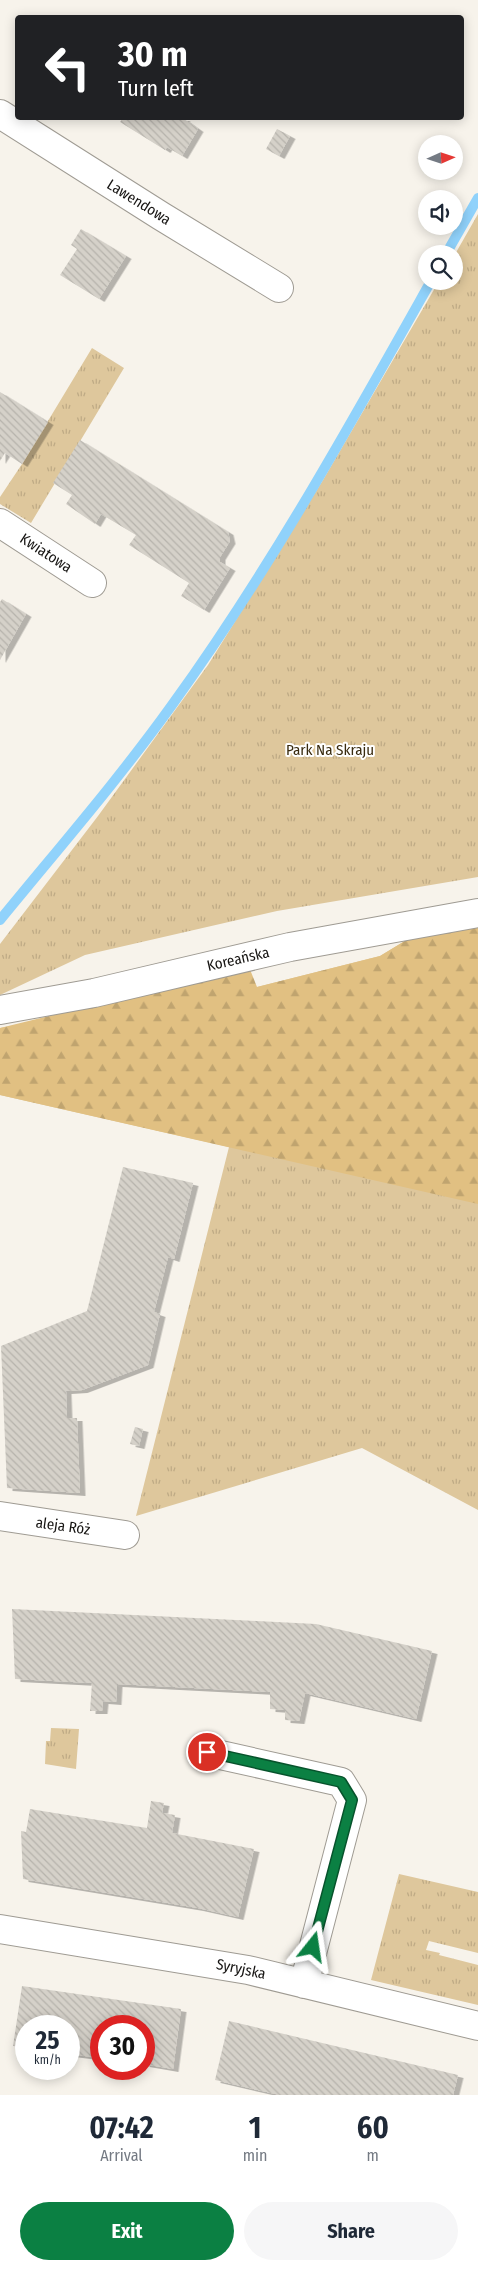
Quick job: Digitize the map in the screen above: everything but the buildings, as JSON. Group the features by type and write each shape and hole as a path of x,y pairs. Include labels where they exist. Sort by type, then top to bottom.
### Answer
{"street":[{"name":"Lawendowa","path":"0,114 279,288"},
{"name":"Kwiatowa","path":"0,523 92,583"},
{"name":"Koreańska","path":"0,1010 94,993 290,948 478,914"},
{"name":"aleja Róż","path":"0,1516 125,1535"},
{"path":"207,1752 341,1782 352,1800 304,1984"},
{"name":"Syryjska","path":"0,1929 215,1963 478,2026"}],"green space":[{"name":"Park Na Skraju","path":"478,214 478,877 277,911 85,955 0,995 0,944 98,816 208,665 323,480 434,290 463,290 463,245 460,245"},
{"path":"92,348 124,368 31,523 0,504 0,497"},
{"path":"478,925 478,1510 362,1448 136,1516 229,1147 0,1095 0,1028 257,987 380,956 413,936"},
{"path":"478,925 478,1204 0,1095 0,1028 249,967 257,987 380,956 413,936"},
{"path":"51,1728 79,1729 76,1769 45,1764 46,1741 50,1741"},
{"path":"399,1874 478,1892 478,1953 429,1941 426,1950 478,1965 478,2005 371,1980"}],"waterway":[{"path":"451,245 478,198"},
{"path":"0,920 131,760 208,654 307,497 426,290"}],"route":[{"path":"207,1752 341,1782 352,1800 313,1947"}]}
